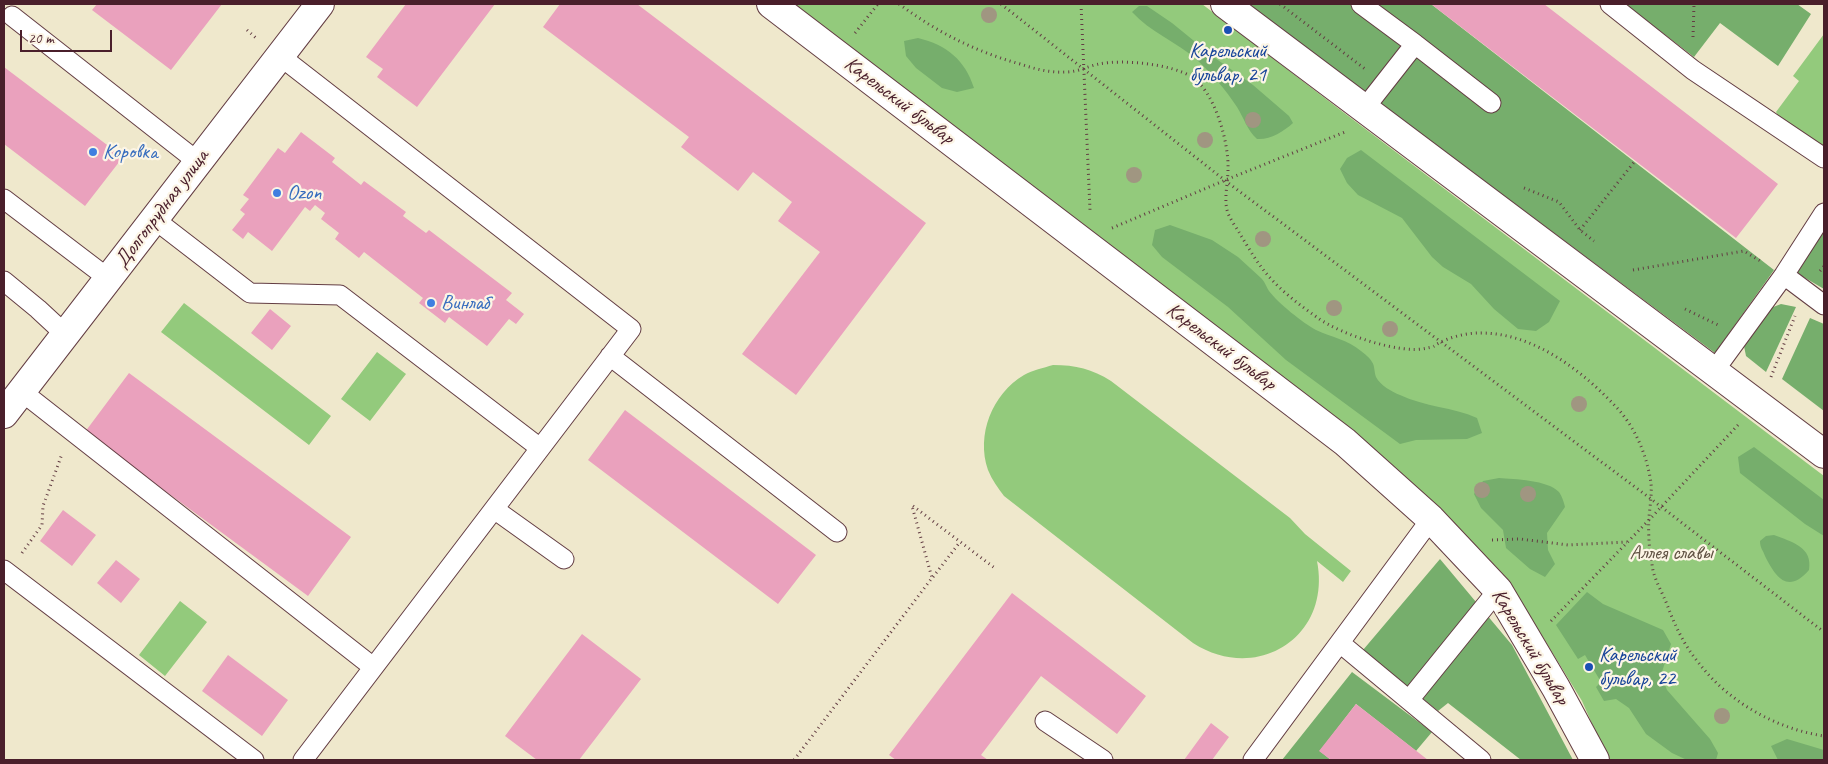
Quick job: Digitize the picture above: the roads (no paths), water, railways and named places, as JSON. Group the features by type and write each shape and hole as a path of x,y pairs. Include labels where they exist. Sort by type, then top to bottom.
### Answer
{"street":[{"name":"Долгопрудная улица","path":"4,414 320,4"},
{"name":"Карельский бульвар","path":"771,4 1345,442 1431,519 1498,590 1556,688 1595,760"},
{"path":"1225,4 1824,454"}],"lane":[{"path":"1361,4 1491,103"},
{"path":"1610,4 1693,70 1824,158"},
{"path":"12,16 198,162"},
{"path":"1364,109 1415,44"},
{"path":"280,56 631,329 302,760"},
{"path":"4,199 109,279"},
{"path":"1714,371 1784,275 1824,213"},
{"path":"154,219 250,293 340,294 540,448"},
{"path":"1784,275 1824,305"},
{"path":"4,281 66,335"},
{"path":"610,356 838,532"},
{"path":"21,391 373,667"},
{"path":"494,508 564,559"},
{"path":"1253,760 1431,519"},
{"path":"5,571 254,760"},
{"path":"1409,700 1498,590"},
{"path":"1340,642 1481,760"},
{"path":"1045,721 1103,760"}],"place":[{"name":"Карельский бульвар, 21","path":"1228,30"},
{"name":"Коровка","path":"93,152"},
{"name":"Ozon","path":"277,193"},
{"name":"Винлаб","path":"431,303"},
{"name":"Карельский бульвар, 22","path":"1589,667"}],"park label":[{"name":"Аллея славы","path":"1671,553"}]}
